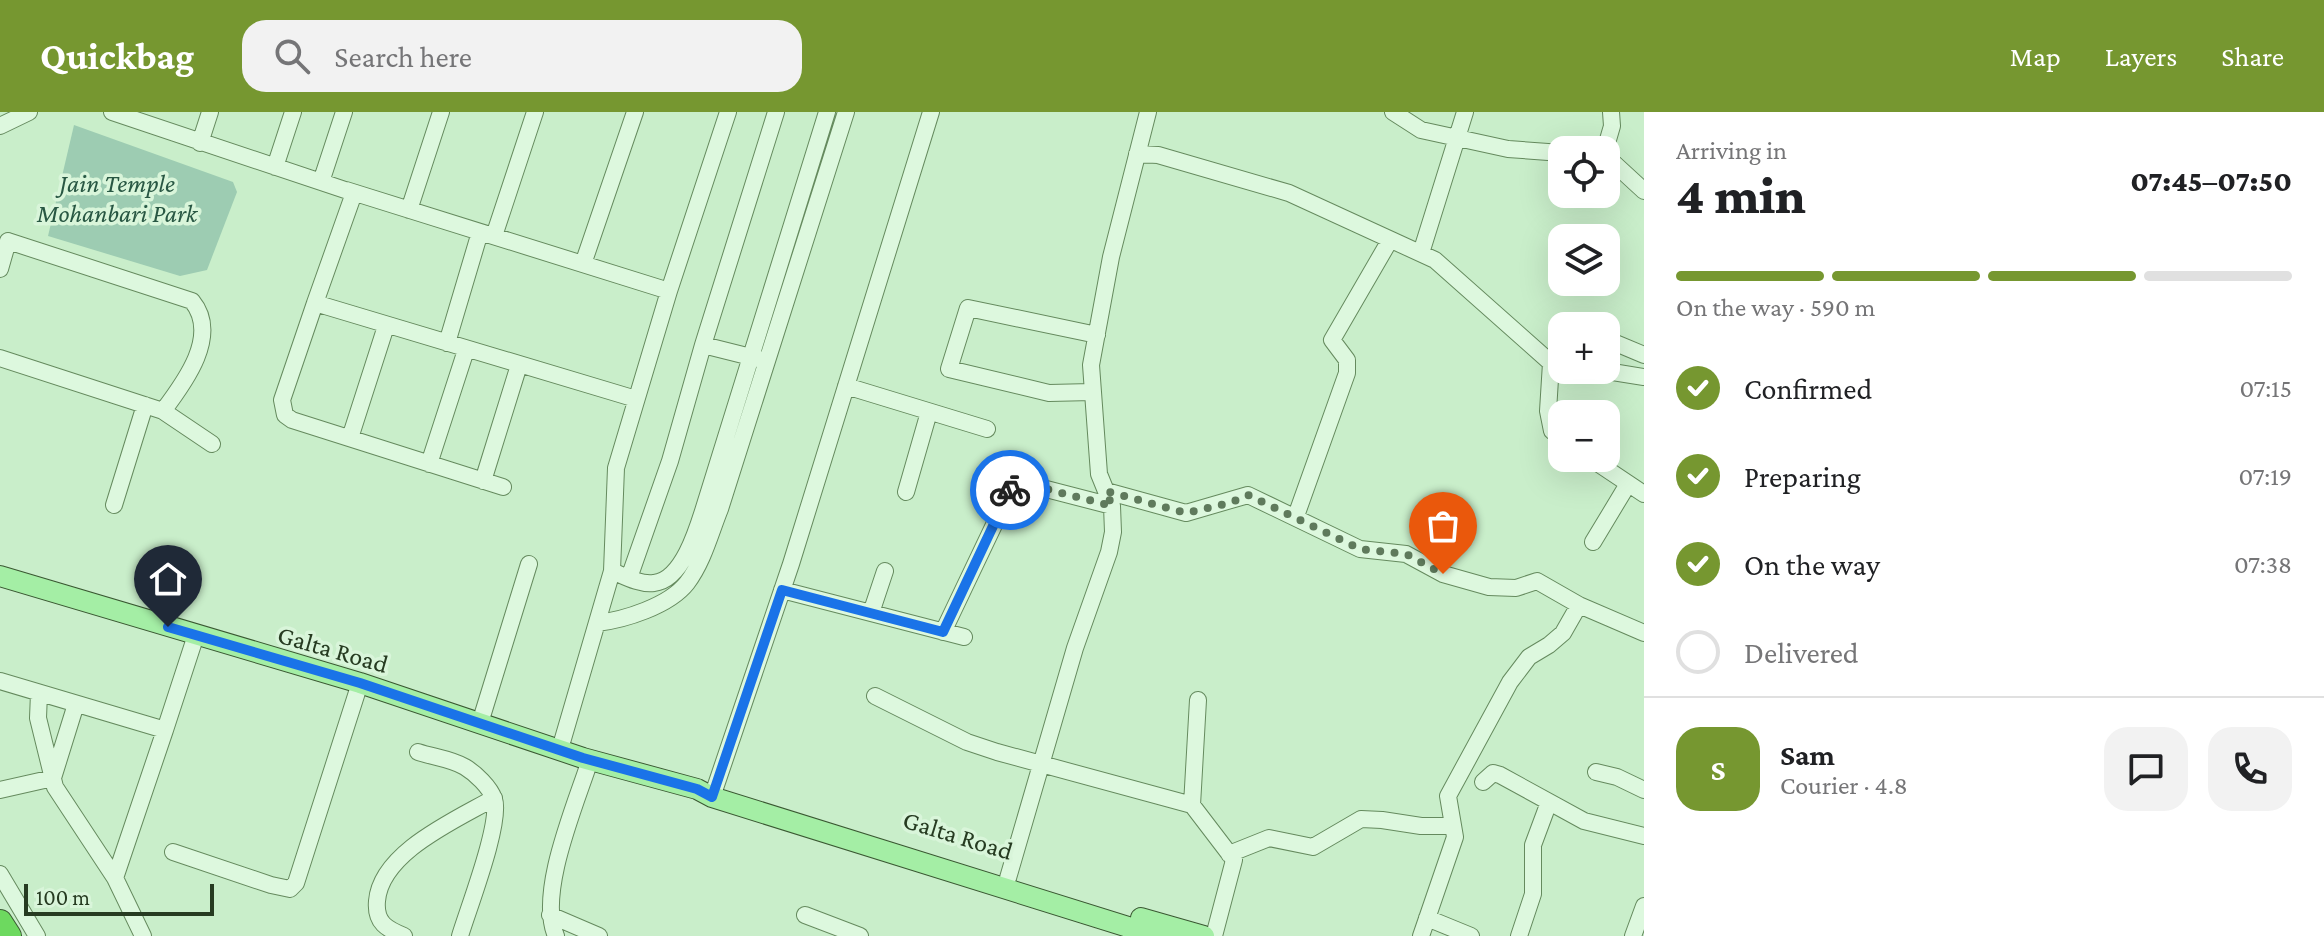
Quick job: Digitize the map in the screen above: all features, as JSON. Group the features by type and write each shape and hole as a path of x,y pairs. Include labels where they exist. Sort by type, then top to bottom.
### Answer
{"highway":[{"path":"0,922 9,936"}],"main road":[{"path":"0,565 308,661 333,675"},
{"name":"Galta Road","path":"0,576 360,683 590,760 708,791 1204,936"},
{"path":"708,791 1157,936"}],"street":[{"path":"0,126 29,112"},
{"path":"112,112 321,182 669,291"},
{"path":"200,143 210,112"},
{"path":"275,167 293,112"},
{"path":"321,182 344,112"},
{"path":"409,210 441,112"},
{"path":"447,343 535,112"},
{"path":"583,264 635,112"},
{"path":"560,749 612,571 616,468 669,291 728,112"},
{"path":"629,578 670,461 776,112"},
{"path":"597,623 619,621 661,591 666,580 680,566 712,507 802,221 827,112"},
{"path":"802,221 846,112"},
{"path":"708,791 782,590 931,112"},
{"path":"1008,878 1075,648 1109,552 1113,532 1109,498 1099,474 1091,365 1111,257 1148,112"},
{"path":"1393,112 1421,130 1508,149 1548,152"},
{"path":"1421,253 1465,112"},
{"path":"1609,136 1611,112"},
{"path":"1137,154 1158,155 1289,193 1421,253 1435,260 1548,357"},
{"path":"1620,169 1644,191"},
{"path":"346,190 354,193 282,400 282,408 292,420 503,487"},
{"path":"1296,516 1347,373 1347,360 1332,340 1390,240"},
{"path":"0,269 8,241 192,301 200,311 204,326 190,376 163,411"},
{"path":"315,303 636,399"},
{"path":"1092,392 1049,393 949,369 968,308 1097,335"},
{"path":"350,438 386,326"},
{"path":"703,345 759,359"},
{"path":"1620,345 1644,355"},
{"path":"429,464 466,350"},
{"path":"0,358 163,411 212,444"},
{"path":"483,481 519,365"},
{"path":"1620,373 1644,377"},
{"path":"846,386 987,429"},
{"path":"114,505 145,405"},
{"path":"906,492 929,412"},
{"path":"1610,472 1644,494"},
{"path":"943,632 1014,483 1023,483 1186,513 1230,503 1248,495 1360,549 1406,554 1443,574 1489,587 1516,588 1537,581 1579,605 1644,633"},
{"path":"1593,542 1628,484"},
{"path":"480,723 529,564"},
{"path":"612,571 661,591"},
{"path":"871,613 885,571"},
{"path":"782,590 964,637"},
{"path":"1421,936 1455,837 1448,796 1510,682 1529,657 1563,633 1579,605"},
{"path":"115,878 196,635"},
{"path":"0,681 165,730"},
{"path":"173,852 290,889 296,883 360,683"},
{"path":"39,693 38,718 55,787 115,878 143,936"},
{"path":"875,696 967,742 1040,766 1192,805 1234,860 1214,936"},
{"path":"1192,805 1198,700"},
{"path":"53,778 76,704"},
{"path":"418,752 462,766 476,775 494,798 495,814 490,838 460,936"},
{"path":"590,760 553,877 553,930 599,936"},
{"path":"1596,772 1617,777 1644,790"},
{"path":"1483,782 1489,775 1500,775 1584,821 1644,836"},
{"path":"0,790 53,778"},
{"path":"404,936 388,930 378,915 378,897 389,870 432,833 494,798"},
{"path":"1519,936 1533,894 1533,845 1549,802"},
{"path":"1229,854 1269,838 1313,847 1361,819 1421,826 1453,826"},
{"path":"0,874 37,936"},
{"path":"1633,936 1644,906"},
{"path":"805,915 860,936"},
{"path":"1427,918 1471,936"}],"green space":[{"name":"Jain Temple Mohanbari Park","path":"74,125 233,182 237,192 207,270 180,276 48,236"}],"way so far":[{"path":"1010,490 1014,483 1023,483 1112,506 1106,491 1186,513 1230,503 1248,495 1360,549 1406,554 1443,574"}],"route":[{"path":"168,627 360,683 583,758 697,789 712,797 782,590 943,632 1010,490"}]}
